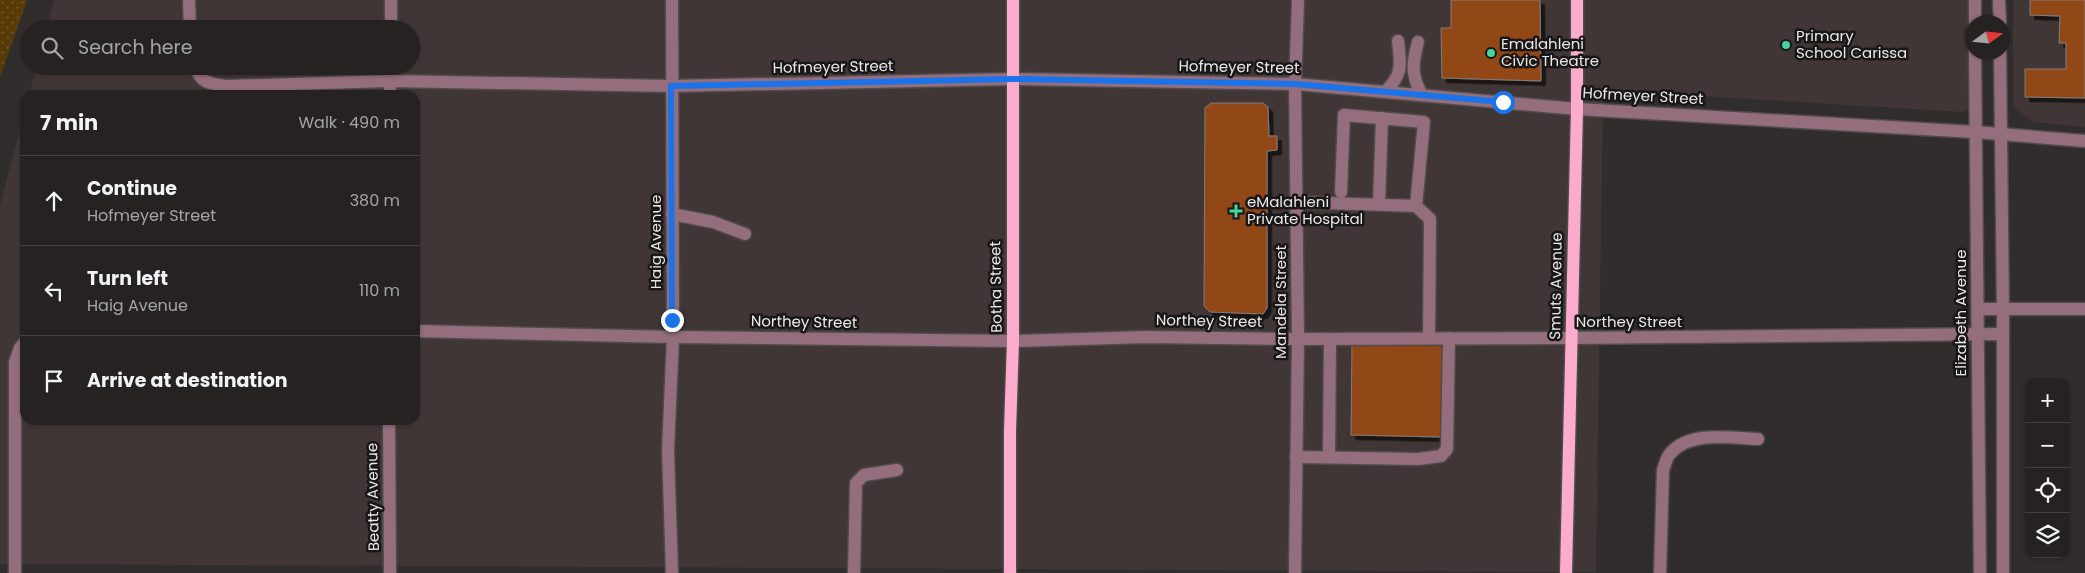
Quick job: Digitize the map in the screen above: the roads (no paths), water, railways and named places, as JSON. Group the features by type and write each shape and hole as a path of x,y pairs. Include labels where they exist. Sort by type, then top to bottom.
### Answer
{"main road":[{"name":"Botha Street","path":"1010,573 1010,430 1013,341 1013,0"},
{"name":"Smuts Avenue","path":"1566,573 1577,109 1577,0"}],"street":[{"path":"189,0 190,20"},
{"path":"390,20 391,0"},
{"name":"Haig Avenue","path":"672,0 672,337 668,450 672,573"},
{"name":"Mandela Street","path":"1294,573 1298,339 1295,84 1298,0"},
{"path":"1975,0 1975,15"},
{"path":"1999,0 2000,15"},
{"path":"1385,92 1399,76 1398,41"},
{"path":"1418,42 1414,58 1413,77 1422,95"},
{"name":"Elizabeth Avenue","path":"1975,60 1978,309 1976,335 1980,573"},
{"path":"2000,60 2003,573"},
{"name":"Hofmeyer Street","path":"198,75 210,84 226,86 318,89 390,81 671,86 1012,79 1295,84 1577,109 1975,132 2085,141"},
{"path":"390,75 390,90"},
{"path":"1341,192 1344,115 1424,122 1416,206"},
{"path":"1379,204 1382,118"},
{"path":"1296,202 1416,206 1430,220 1429,338"},
{"path":"672,214 712,222 745,234"},
{"path":"1978,309 2085,309"},
{"name":"Northey Street","path":"420,331 672,337 1013,341 1145,337 1330,339 2003,334"},
{"path":"1296,457 1365,460 1418,459 1437,458 1445,452 1447,449 1449,338"},
{"path":"1330,339 1330,457"},
{"path":"16,573 15,362 20,348"},
{"name":"Beatty Avenue","path":"389,425 390,573"},
{"path":"1660,573 1663,470 1669,456 1679,446 1693,440 1709,438 1758,440"},
{"path":"854,573 856,483 864,476 897,470"}],"place":[{"name":"Primary School Carissa","path":"1786,45"},
{"name":"Emalahleni Civic Theatre","path":"1491,53"},
{"name":"eMalahleni Private Hospital","path":"1236,211"}]}
